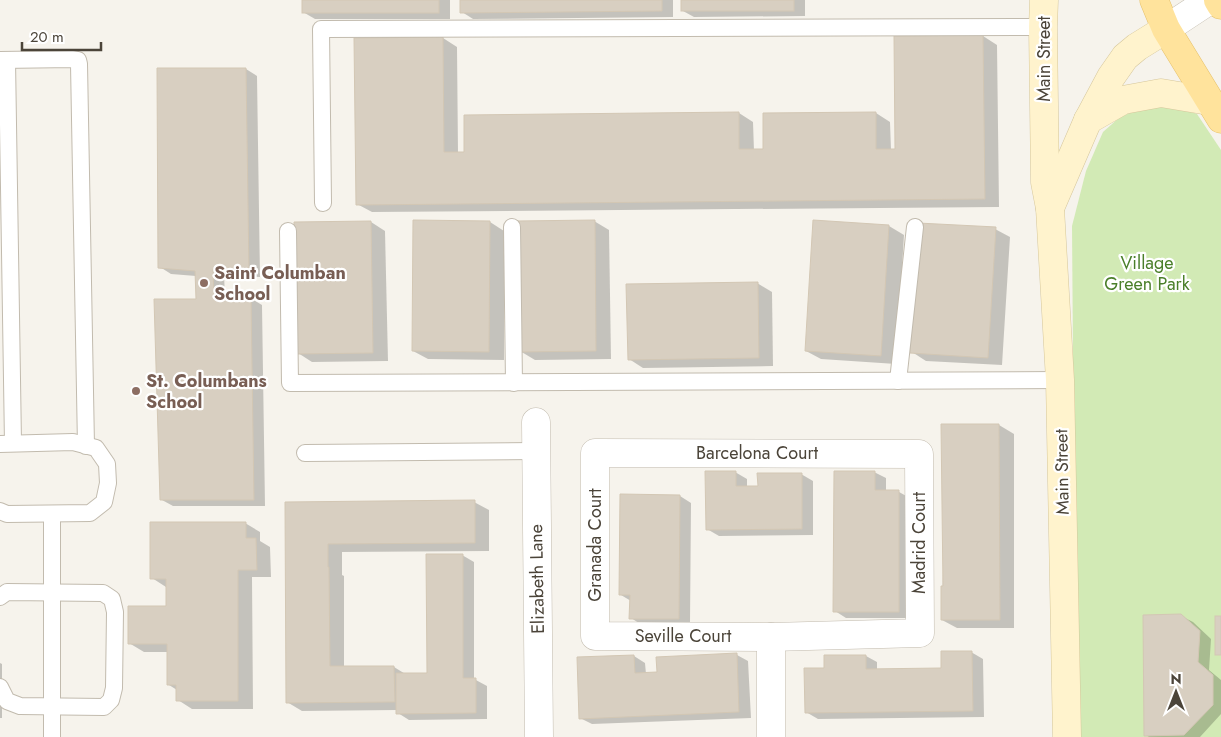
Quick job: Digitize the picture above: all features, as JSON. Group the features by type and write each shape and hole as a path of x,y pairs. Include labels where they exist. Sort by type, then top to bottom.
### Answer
{"main road":[{"path":"1154,0 1166,28 1215,110"},
{"path":"1218,0 1221,5"}],"street":[{"name":"Main Street","path":"1044,0 1045,182 1050,208 1060,380 1067,737"},
{"path":"1166,28 1210,0"},
{"name":"Main Street","path":"1050,208 1088,120 1111,77 1125,57 1166,28"},
{"path":"1088,120 1123,100 1161,93 1215,110"},
{"name":"Elizabeth Lane","path":"536,422 538,737"},
{"name":"Barcelona Court","path":"595,453 919,454"},
{"name":"Granada Court","path":"595,453 595,636"},
{"name":"Madrid Court","path":"919,454 920,633"},
{"name":"Seville Court","path":"595,636 771,637 920,633"},
{"path":"771,637 771,737"}],"lane":[{"path":"324,203 321,29 1043,27"},
{"path":"0,511 7,514 90,513 104,502 108,483 107,464 96,448 86,446 73,442 6,444 4,60 73,59 78,60 80,64 86,446"},
{"path":"898,381 915,227"},
{"path":"512,228 514,382"},
{"path":"288,230 290,383 1060,380"},
{"path":"305,453 536,451"},
{"path":"52,514 52,737"},
{"path":"0,597 7,592 103,593 112,599 115,612 114,688 111,700 104,707 52,708 20,706 7,701 0,687"}],"green space":[{"name":"Village Green Park","path":"1180,108 1197,114 1221,150 1221,737 1078,737 1075,624 1072,226 1086,171 1103,132 1120,117 1140,109"}],"building":[{"path":"302,0 439,0 439,13 302,13"},
{"path":"460,0 662,0 662,11 460,13"},
{"path":"681,0 794,0 794,11 681,11"},
{"path":"983,35 985,199 356,205 354,38 443,37 444,152 464,152 464,115 739,112 739,149 763,149 763,113 876,112 876,149 895,149 894,36"},
{"name":"Saint Columban School","path":"157,68 246,68 249,271 213,269 214,295 251,297 254,500 160,500 154,299 196,299 195,271 158,268"},
{"path":"413,220 490,221 489,352 412,351"},
{"path":"595,220 596,351 519,352 517,221"},
{"path":"813,220 889,225 881,356 805,351"},
{"path":"371,221 373,353 296,354 294,222"},
{"path":"918,223 996,227 988,358 910,353"},
{"path":"758,282 759,358 628,360 626,284"},
{"path":"941,424 999,424 1000,620 941,620 941,586 943,586"},
{"path":"705,471 736,471 736,486 758,486 757,473 802,473 802,529 706,530"},
{"path":"834,471 875,471 875,490 899,490 899,612 833,612"},
{"path":"620,494 680,495 679,619 629,619 630,595 619,595"},
{"path":"475,500 475,543 328,544 330,666 394,666 395,702 286,703 285,502"},
{"path":"150,522 246,522 246,538 256,538 257,570 238,570 238,701 176,701 176,685 167,685 167,644 128,644 128,606 166,606 166,579 150,579"},
{"path":"426,554 463,554 463,678 476,678 476,713 396,714 396,673 427,673"},
{"path":"1181,614 1200,631 1198,662 1213,675 1213,705 1184,735 1144,736 1143,615"},
{"path":"1215,616 1221,616 1221,655 1215,655"},
{"path":"941,651 972,651 973,711 805,713 804,668 824,668 824,655 866,655 866,669 941,668"},
{"path":"737,653 739,712 579,719 577,657 634,655 635,673 657,672 656,657"}],"place":[{"name":"Saint Columban School","path":"204,283"},
{"name":"St. Columbans School","path":"136,391"}]}
